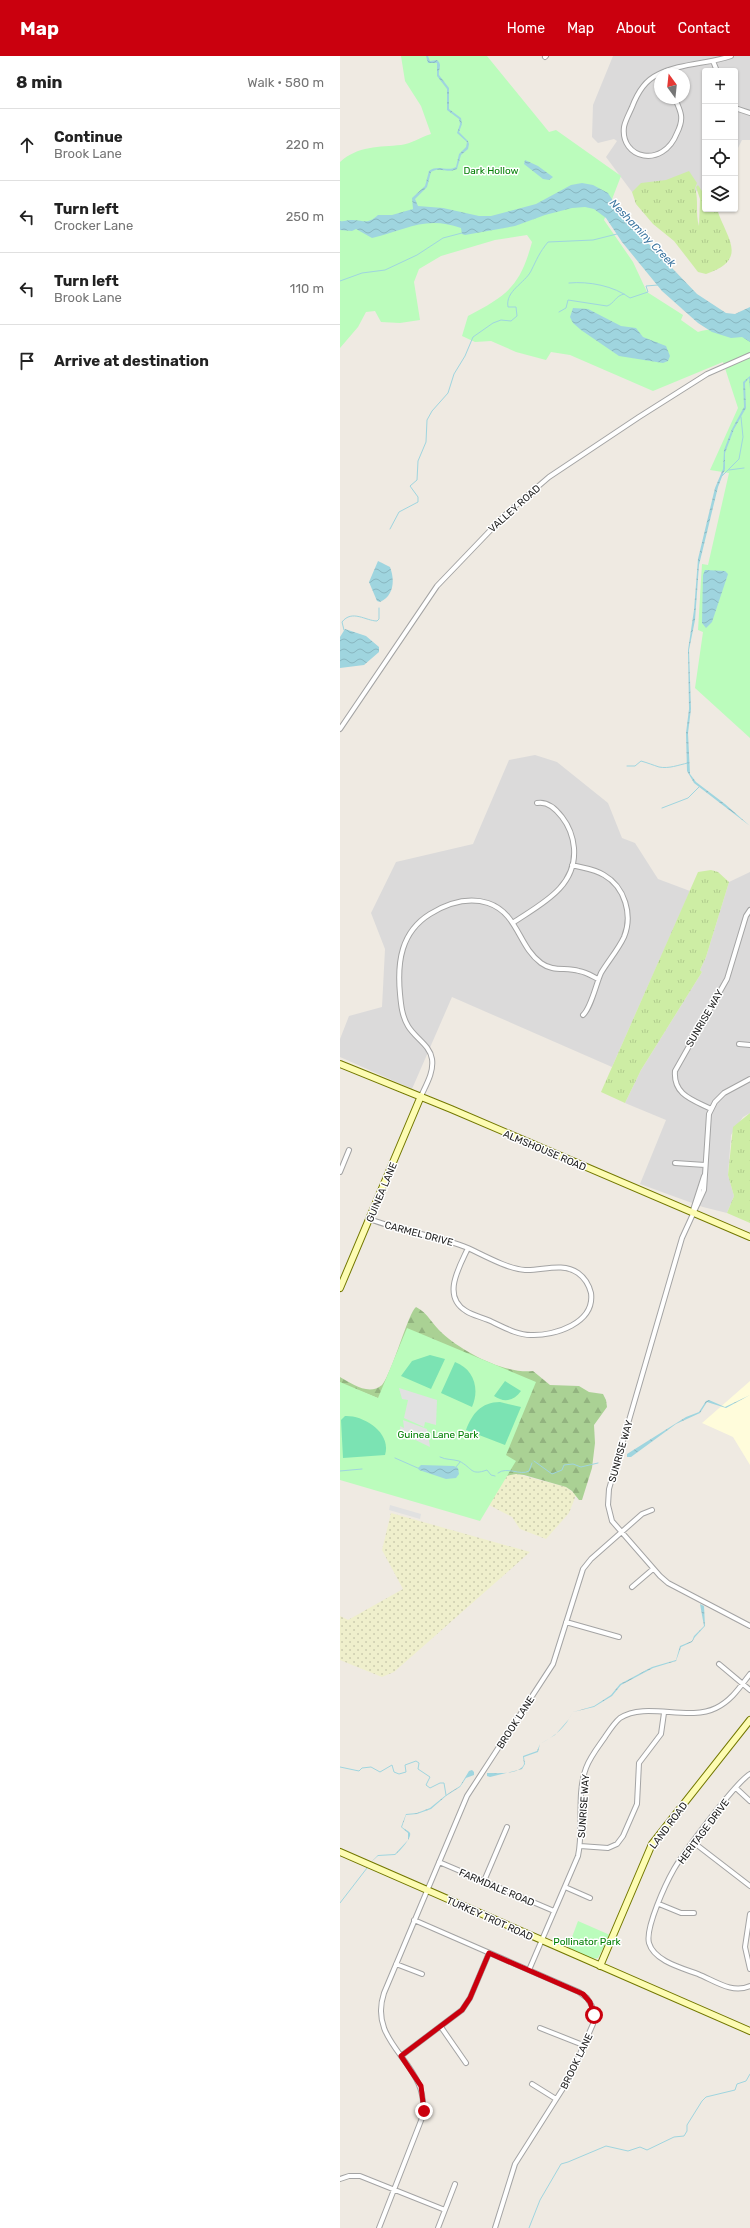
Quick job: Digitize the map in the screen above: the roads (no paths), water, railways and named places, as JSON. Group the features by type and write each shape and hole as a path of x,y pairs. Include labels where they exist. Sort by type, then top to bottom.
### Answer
{"street":[{"path":"686,68 731,56"},
{"path":"713,61 716,68"},
{"path":"654,77 643,86 636,97 625,123 625,138 634,151 643,156 652,156 662,153 672,146 681,121 681,114 677,104"},
{"path":"738,109 750,113"},
{"name":"VALLEY ROAD","path":"340,729 437,586 506,514 549,477 639,417 707,374 750,355"},
{"path":"514,922 560,889 568,877 572,865 573,843 566,823 552,807 545,803 537,803"},
{"path":"572,865 596,871 608,877 622,892 628,918 625,934 598,979 588,1009 583,1015"},
{"path":"421,1096 430,1075 432,1060 429,1049 410,1030 402,1013 398,967 406,941 416,925 425,917 438,910 463,901 476,901 490,904 505,913 514,922 531,953 541,964 550,968 579,970 598,979"},
{"name":"SUNRISE WAY","path":"711,1109 683,1095 676,1083 675,1071 727,979 746,916 750,910"},
{"path":"739,1044 750,1045"},
{"name":"ALMSHOUSE ROAD","path":"340,1064 421,1096 750,1237"},
{"name":"SUNRISE WAY","path":"750,1079 724,1092 711,1109 707,1121 704,1176 682,1238 609,1489 608,1510 612,1521 621,1532 653,1569 668,1583 750,1626"},
{"name":"GUINEA LANE","path":"340,1288 421,1096"},
{"path":"340,1172 349,1150"},
{"path":"674,1163 705,1165"},
{"name":"CARMEL DRIVE","path":"370,1219 397,1229 442,1238 468,1248 520,1270 561,1267 573,1270 584,1279 589,1287 591,1301 588,1309 579,1321 571,1326 548,1333 530,1335 519,1333 466,1311 455,1299 453,1286 468,1248"},
{"name":"BROOK LANE","path":"379,2228 424,2111 421,2086 386,2035 381,2016 382,1997 470,1791 553,1664 583,1569 591,1559 642,1514 652,1510"},
{"path":"632,1587 653,1569"},
{"path":"566,1622 620,1637"},
{"path":"719,1664 750,1690"},
{"name":"SUNRISE WAY","path":"529,1970 576,1864 580,1846 583,1778 592,1755 614,1724 621,1718 635,1712 696,1713 712,1710 728,1700 750,1674"},
{"path":"580,1846 608,1848 617,1844 624,1836 637,1804 639,1764 661,1734 664,1713"},
{"name":"LAND ROAD","path":"600,1966 652,1844 750,1720"},
{"name":"HERITAGE DRIVE","path":"750,1774 736,1788 693,1842 674,1869 648,1931 649,1942 656,1954 729,1988 742,1989 750,1986"},
{"path":"736,1788 750,1801"},
{"path":"484,1881 506,1827"},
{"path":"693,1842 750,1886"},
{"name":"TURKEY TROT ROAD","path":"340,1852 750,2031"},
{"name":"FARMDALE ROAD","path":"439,1862 554,1912"},
{"path":"565,1887 590,1898"},
{"path":"659,1904 681,1913 694,1913"},
{"path":"750,1914 745,1947 750,1969"},
{"name":"BROOK LANE","path":"414,1920 579,1992 590,2002 594,2018 569,2079 515,2164 495,2228"},
{"path":"401,2056 459,2013 467,2003 489,1953"},
{"path":"396,1964 422,1974"},
{"path":"441,2027 466,2062"},
{"path":"540,2028 583,2045"},
{"path":"532,2084 556,2099"},
{"path":"340,2180 350,2176 360,2176 445,2210"},
{"path":"438,2228 456,2184"}],"water":[{"path":"426,56 428,56 430,61 437,60 440,64 439,75 449,88 449,109 461,118 462,124 459,132 469,144 468,149 461,155 457,169 450,171 434,170 431,172 427,187 415,199 418,206 443,208 479,216 491,216 536,204 571,185 582,183 593,185 608,193 624,218 697,294 726,313 735,314 750,307 750,342 742,337 731,338 712,332 698,323 662,291 622,242 606,218 594,209 585,207 572,208 545,215 515,226 465,235 462,234 461,228 448,224 437,223 416,225 372,238 356,229 352,231 340,230 340,221 368,221 378,215 392,215 413,209 412,198 425,186 429,171 436,168 449,169 456,167 459,154 466,147 467,142 457,133 460,124 459,119 447,110 447,89 437,76 437,63 428,63"},
{"path":"525,160 538,166 553,177 549,180 543,179 524,164"},
{"path":"573,308 588,309 621,326 636,328 643,337 666,346 670,356 668,361 663,363 619,356 573,323 570,317"},
{"path":"750,376 750,389 749,378 745,383 746,408 734,429 725,453 725,469 718,487 699,565 695,620 689,650 691,709 688,733 690,774 696,782 725,804 750,826 694,783 687,771 686,733 689,709 688,650 694,610 698,559 715,488 723,469 724,450 732,429 744,407 743,382"},
{"path":"378,561 390,567 393,577 391,592 380,602 377,601 369,582"},
{"path":"705,570 725,571 728,574 712,622 706,628 702,623 703,575"},
{"path":"345,629 366,636 379,647 379,652 364,665 340,668 340,637"},
{"path":"750,1395 726,1408 707,1402 700,1413 676,1424 631,1457 627,1457 627,1454 686,1417 699,1412 706,1401 709,1400 725,1407"},
{"path":"421,1465 454,1466 458,1468 459,1474 456,1478 446,1479 419,1470 418,1468"},
{"path":"700,1604 704,1606 705,1626 692,1642 681,1647 676,1661 653,1668 621,1685 612,1696 594,1707 573,1712 594,1706 611,1695 620,1684 652,1667 676,1660 680,1646 692,1641 694,1636 704,1626"},
{"path":"540,1744 538,1752 524,1757 525,1764 522,1769 518,1770 522,1768 524,1764 523,1756 537,1751"},
{"path":"472,1770 474,1775 466,1778 460,1787 446,1796 431,1809 417,1814 406,1815 402,1827 410,1833 408,1840 408,1833 401,1827 406,1814 417,1813 430,1808 446,1795 460,1786 469,1771"},
{"path":"487,1773 507,1773 490,1777 487,1776"},
{"path":"408,1840 395,1855 378,1856 371,1862 378,1855 395,1854"}],"waterway":[{"path":"340,281 362,273 385,270 417,255 443,238 462,233"},
{"path":"390,529 399,512 418,502 418,497 410,486 417,480 418,461 426,442 427,420 432,411 448,393 454,374 465,356 473,337 493,323 501,320 511,321 517,316 516,307 508,307 509,296 531,271 540,253 548,242 593,240 617,234"},
{"path":"569,283 601,285 617,290 630,298 648,292 646,286 658,285"},
{"path":"559,312 566,308 568,300 607,306 619,296 624,294"},
{"path":"722,476 739,459 743,437 741,417"},
{"path":"729,470 744,468"},
{"path":"344,630 342,622 350,616 377,621 379,619 379,608"},
{"path":"627,766 635,766 641,761 659,767 670,767 688,763"},
{"path":"662,808 688,798 699,787"},
{"path":"440,1457 459,1461 474,1472 487,1470 491,1475 495,1476"},
{"path":"395,1458 420,1469"},
{"path":"534,1461 552,1474 562,1470 564,1465 573,1464 581,1467 598,1463"},
{"path":"456,1467 460,1462"},
{"path":"498,1473 505,1470 522,1472 529,1471 532,1463"},
{"path":"340,1471 362,1469"},
{"path":"340,1767 359,1771 362,1768 371,1767 380,1772 392,1765 394,1772 399,1774 406,1772 405,1765 416,1761 419,1763 418,1769 430,1777 426,1785 430,1788 440,1783 444,1783 446,1795"},
{"path":"340,1903 367,1868"},
{"path":"529,2228 540,2200 561,2164 606,2146 628,2151 640,2147 647,2150 674,2137 684,2136 687,2131 687,2125 706,2097 735,2090 737,2084 746,2081 750,2074"}],"park label":[{"name":"Dark Hollow","path":"491,170"},
{"name":"Guinea Lane Park","path":"438,1434"},
{"name":"Pollinator Park","path":"587,1941"}],"water label":[{"name":"Neshaminy Creek","path":"643,233"}]}
